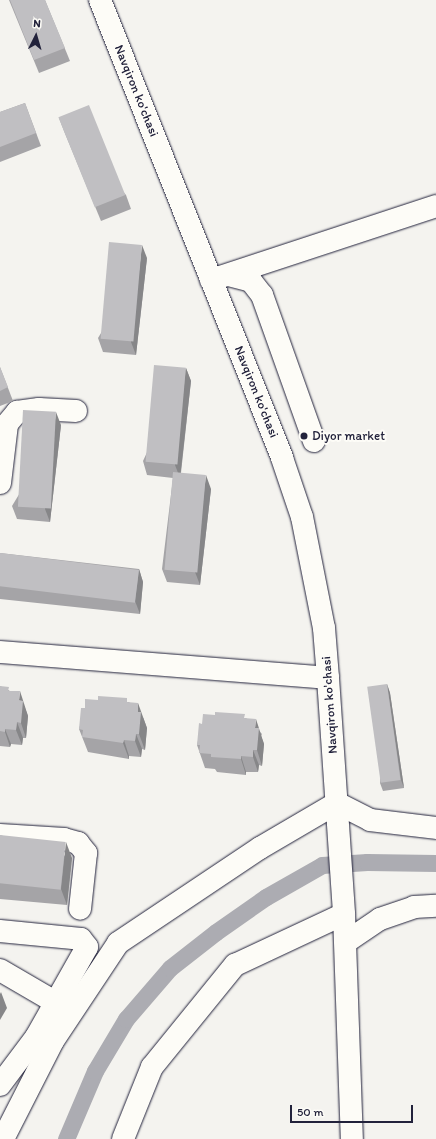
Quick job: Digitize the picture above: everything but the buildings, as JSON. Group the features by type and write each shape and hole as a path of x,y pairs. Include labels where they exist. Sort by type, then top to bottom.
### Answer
{"main road":[{"name":"Navqiron ko'chasi","path":"100,0 220,278 302,517 324,628 346,942 352,1139"},
{"path":"220,278 436,206"},
{"path":"220,278 251,281 262,295 314,441"},
{"path":"0,483 7,424 17,412 39,409 76,411"},
{"path":"0,652 328,678"},
{"path":"3,1139 53,1041 118,943 260,848 337,803 370,820 436,828"},
{"path":"0,835 64,839 78,843 86,853 80,909"},
{"path":"346,942 380,919 414,907 436,906"},
{"path":"123,1139 152,1067 235,965 344,914"},
{"path":"0,931 81,939 86,943 87,948 36,1037 0,1084"},
{"path":"0,970 55,1002"}],"waterway":[{"path":"66,1139 95,1071 126,1019 170,968 216,932 266,897 322,865 367,862 436,863"}],"place":[{"name":"Diyor market","path":"304,436"}]}
